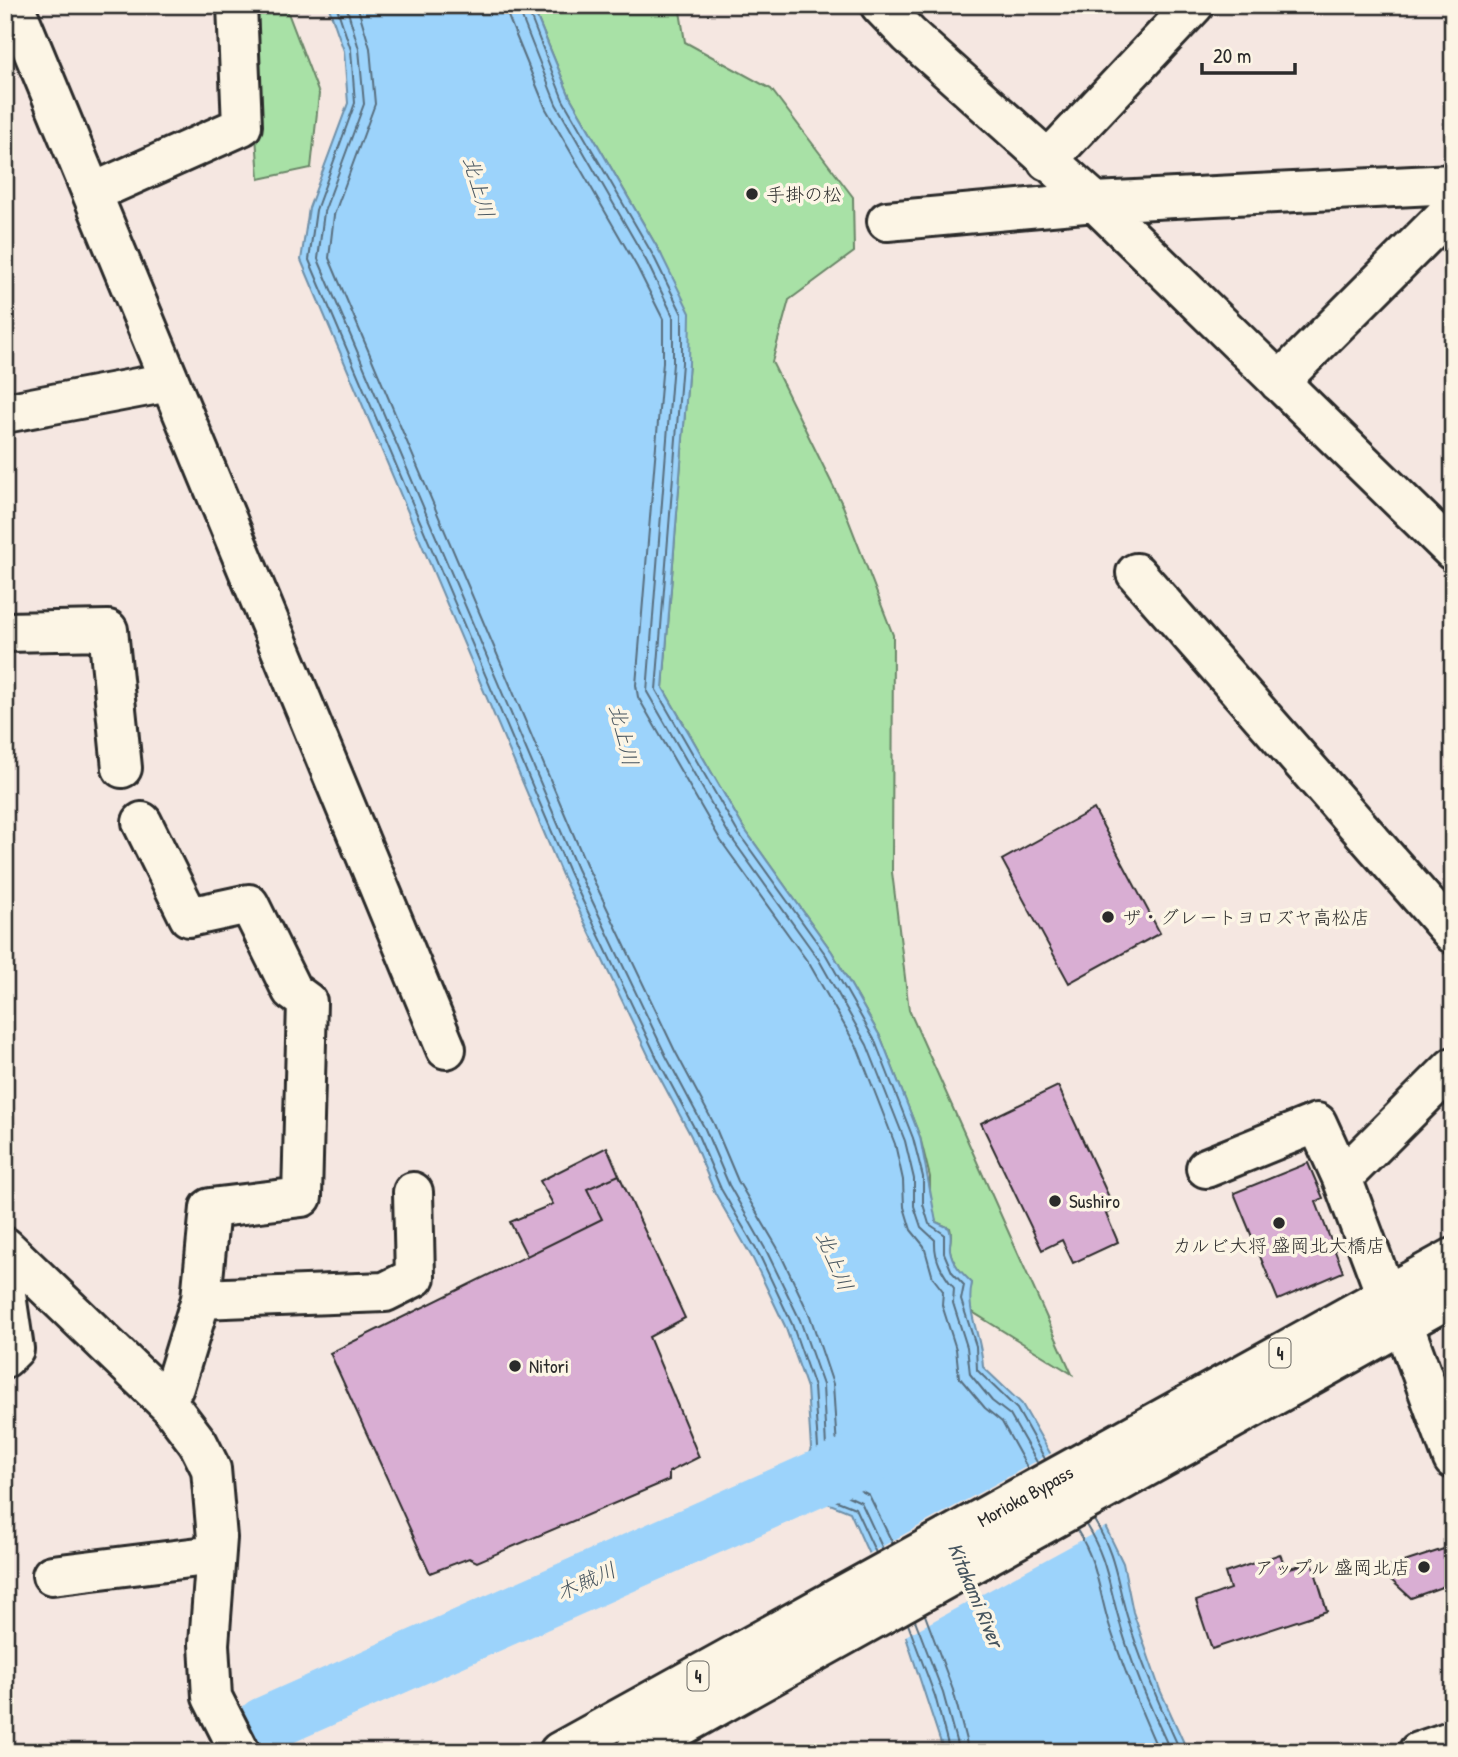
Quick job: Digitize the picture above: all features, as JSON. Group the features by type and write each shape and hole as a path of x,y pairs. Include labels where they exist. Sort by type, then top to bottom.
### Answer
{"main road":[{"path":"14,5 446,1049"},
{"path":"92,193 242,126 237,5"},
{"path":"880,5 914,20 1047,161 1096,202 1453,551"},
{"path":"1047,161 1194,5"},
{"path":"887,222 1096,202 1453,184"},
{"path":"1279,382 1453,208"},
{"path":"5,413 169,382"},
{"path":"1136,573 1453,934"},
{"path":"5,632 108,630 122,768"},
{"path":"142,822 189,917 249,904 292,991 307,1002 302,1197 210,1208 201,1299 174,1387 163,1399"},
{"path":"1342,1178 1453,1067"},
{"path":"1206,1168 1317,1123 1342,1178 1453,1459"},
{"path":"201,1299 385,1292 415,1277 413,1192"},
{"path":"5,1248 163,1399 198,1443 211,1469 215,1555 209,1644 212,1697 240,1752"},
{"name":"Morioka Bypass","path":"559,1752 845,1616 1394,1309 1453,1258"},
{"path":"5,1288 14,1349 5,1358"},
{"name":"Morioka Bypass","path":"1394,1309 1453,1296"},
{"path":"52,1575 215,1555"},
{"name":"Morioka Bypass","path":"635,1752 845,1616"},
{"path":"1418,1752 1453,1740"}],"green space":[{"path":"247,5 285,5 319,94 311,168 259,179"},
{"path":"532,5 679,5 685,42 771,89 853,197 854,252 789,300 772,362 843,506 893,635 892,872 909,1010 1072,1374 971,1311 968,1299 972,1283 953,1260 950,1228 936,1222 930,1203 930,1177 920,1137 881,1038 832,952 743,827 663,688 689,363 661,254 570,97"}],"water":[{"path":"328,5 532,5 570,97 661,254 690,313 689,363 663,688 743,827 832,952 881,1038 920,1137 936,1222 949,1228 953,1260 972,1283 972,1314 983,1367 1022,1404 1054,1460 1105,1526 1123,1563 1133,1612 1160,1690 1188,1752 944,1752 906,1637 850,1512 820,1500 808,1500 800,1479 811,1448 807,1388 785,1326 753,1259 715,1193 691,1136 652,1063 562,875 301,260 309,208 348,103 344,51"}],"pier":[{"path":"1053,1452 1094,1501 1109,1525 902,1638 865,1556"}],"building":[{"path":"1094,809 1160,933 1069,983 1002,860"},
{"path":"1058,1086 1114,1208 1106,1214 1118,1242 1073,1263 1062,1240 1042,1250 981,1123"},
{"path":"607,1147 619,1175 587,1189 602,1219 527,1256 510,1222 553,1204 540,1181"},
{"path":"1308,1163 1323,1198 1316,1202 1343,1272 1278,1300 1234,1193"},
{"path":"619,1175 685,1318 649,1337 699,1457 669,1472 669,1480 477,1562 469,1558 430,1573 330,1353 602,1219 587,1189"},
{"path":"1453,1546 1453,1583 1411,1598 1390,1579 1389,1567"},
{"path":"1280,1554 1286,1569 1312,1562 1327,1611 1212,1649 1196,1601 1230,1589 1225,1573"}],"waterway":[{"name":"木賊川","path":"264,1725 871,1455"}],"place":[{"name":"手掛の松","path":"752,194"},
{"name":"ザ・グレートヨロズヤ高松店","path":"1108,917"},
{"name":"Sushiro","path":"1055,1201"},
{"name":"カルビ大将 盛岡北大橋店","path":"1279,1223"},
{"name":"Nitori","path":"515,1366"},
{"name":"アップル 盛岡北店","path":"1424,1567"}],"water label":[{"name":"北上川","path":"479,187"},
{"name":"北上川","path":"624,735"},
{"name":"北上川","path":"835,1261"},
{"name":"Kitakami River","path":"976,1595"}]}
